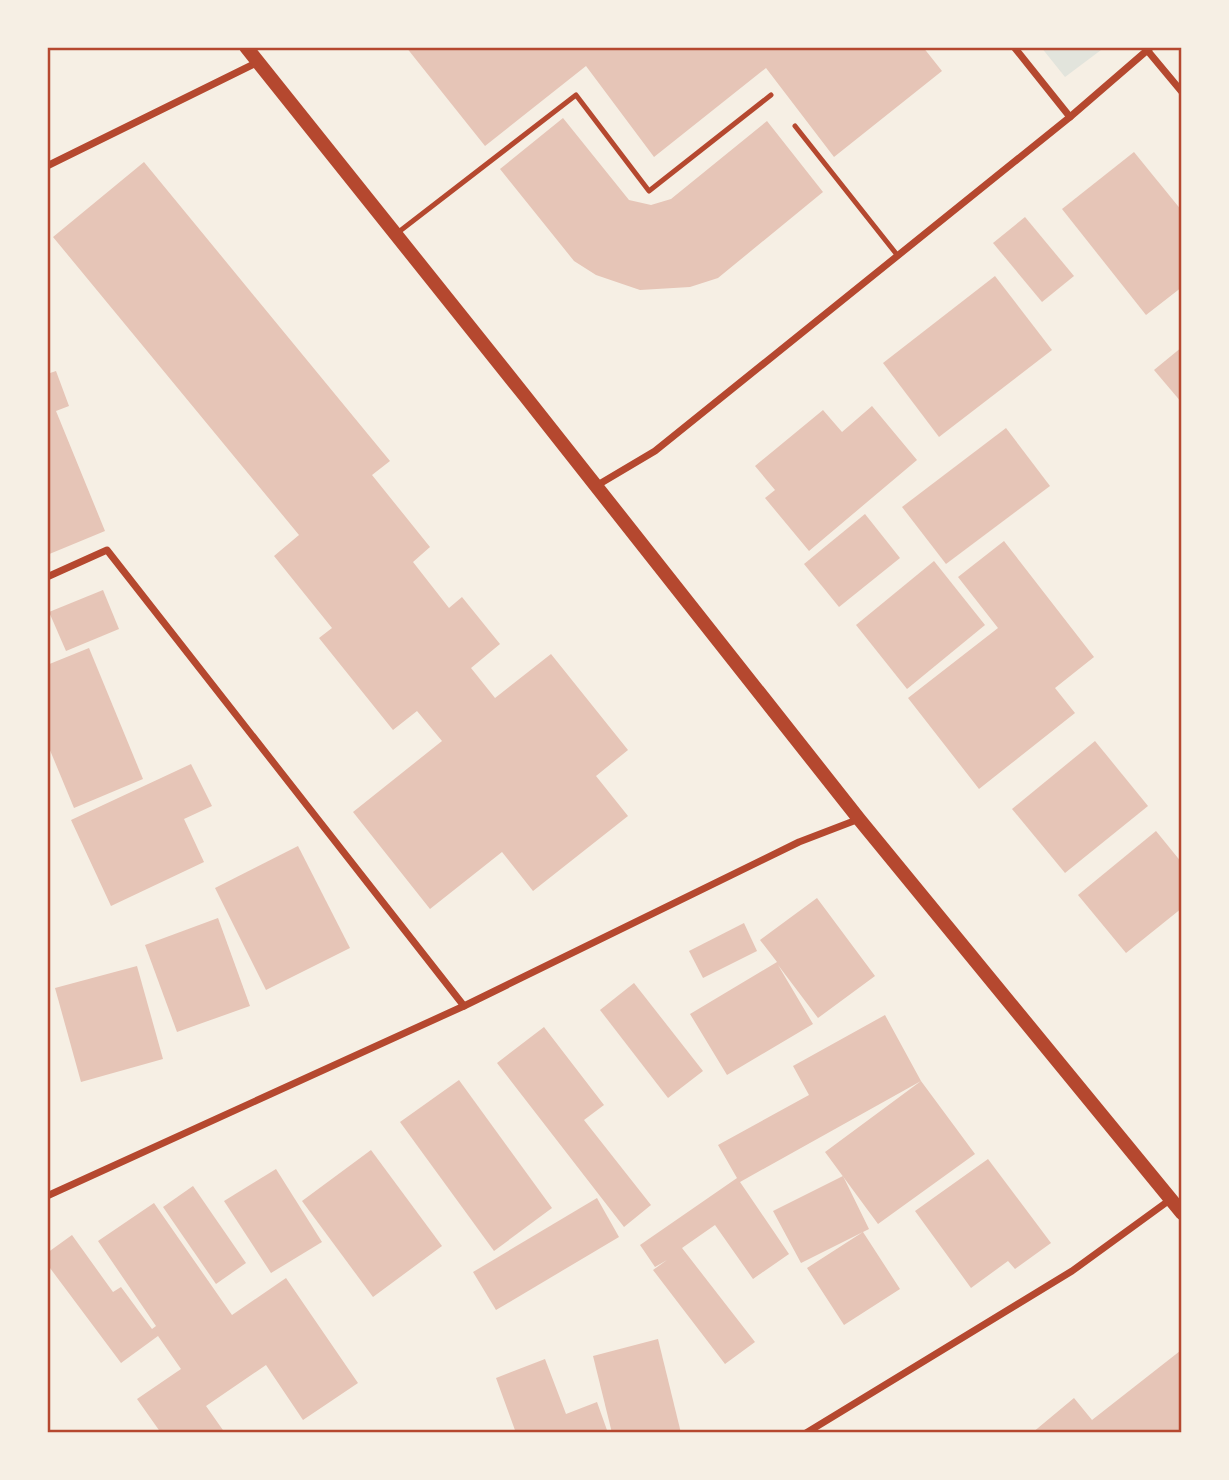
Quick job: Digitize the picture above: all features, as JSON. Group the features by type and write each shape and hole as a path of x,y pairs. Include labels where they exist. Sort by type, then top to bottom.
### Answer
{"main road":[{"path":"246,47 859,819 1182,1213"}],"street":[{"path":"1014,47 1070,117"},
{"path":"596,486 656,451 1070,117 1149,49 1182,92"},
{"path":"47,166 258,62"},
{"path":"47,577 107,550 464,1006"},
{"path":"47,1196 464,1006 799,842 859,819"},
{"path":"806,1433 1072,1271 1171,1199"}],"lane":[{"path":"395,235 576,95 649,191 771,94"},
{"path":"795,126 898,256"}],"shaded area":[{"path":"1041,47 1105,47 1065,77"}],"building":[{"path":"406,47 923,47 942,71 834,157 766,68 654,157 586,66 485,146"},
{"path":"563,118 629,200 651,205 671,199 767,121 823,192 718,278 690,287 640,290 596,275 574,261 500,169"},
{"path":"1134,152 1182,211 1182,287 1146,315 1062,209"},
{"path":"144,162 390,461 372,475 430,547 413,562 449,608 462,597 500,644 471,668 495,698 551,654 628,750 596,776 628,816 533,891 502,852 430,909 353,812 442,741 417,711 393,730 319,638 332,628 274,556 299,535 53,237"},
{"path":"1025,217 1074,276 1042,302 993,243"},
{"path":"995,276 1052,350 939,437 883,363"},
{"path":"1182,347 1182,403 1154,370"},
{"path":"56,371 69,406 56,411 105,531 47,555 47,374"},
{"path":"872,406 917,460 809,551 765,498 775,490 755,466 823,410 842,432"},
{"path":"1006,428 1050,486 946,564 902,507"},
{"path":"865,514 900,558 839,607 804,564"},
{"path":"1004,541 1094,657 1055,688 1075,713 979,789 908,698 998,628 958,577"},
{"path":"934,561 985,625 907,689 856,625"},
{"path":"103,590 119,629 66,651 49,612"},
{"path":"89,648 143,779 74,808 47,743 47,665"},
{"path":"1095,741 1148,806 1065,873 1012,809"},
{"path":"191,764 212,806 184,819 204,862 111,906 71,820"},
{"path":"1156,831 1182,863 1182,908 1126,953 1078,895"},
{"path":"298,846 350,948 266,990 215,888"},
{"path":"817,898 875,976 818,1018 778,965 813,1024 727,1075 690,1014 777,962 760,940"},
{"path":"218,918 250,1006 177,1032 145,945"},
{"path":"744,923 757,951 703,978 689,951"},
{"path":"137,966 163,1059 81,1082 55,988"},
{"path":"634,983 703,1071 668,1098 600,1010"},
{"path":"885,1015 921,1081 740,1182 789,1254 753,1279 715,1225 682,1248 755,1342 725,1364 653,1270 667,1260 655,1267 640,1245 737,1178 718,1145 809,1095 793,1066"},
{"path":"544,1027 604,1105 584,1120 651,1205 624,1227 497,1063"},
{"path":"459,1080 552,1208 494,1251 400,1122"},
{"path":"921,1081 975,1154 878,1224 825,1152"},
{"path":"371,1150 442,1246 373,1297 302,1201"},
{"path":"988,1159 1051,1243 1015,1269 1008,1261 971,1288 915,1211"},
{"path":"276,1169 322,1242 271,1273 224,1201"},
{"path":"843,1176 869,1229 801,1263 773,1211"},
{"path":"193,1186 246,1263 216,1284 163,1207"},
{"path":"597,1198 619,1237 496,1310 473,1272"},
{"path":"154,1203 232,1315 286,1278 358,1383 303,1420 266,1365 206,1406 225,1433 161,1433 137,1399 181,1369 158,1336 121,1363 47,1264 47,1253 72,1235 113,1292 121,1287 152,1329 156,1326 98,1241"},
{"path":"863,1232 900,1289 844,1325 807,1268"},
{"path":"658,1339 681,1433 612,1433 593,1356"},
{"path":"1180,1351 1182,1433 1032,1433 1074,1398 1092,1420"},
{"path":"545,1359 566,1414 597,1402 608,1433 516,1433 496,1378"}]}
